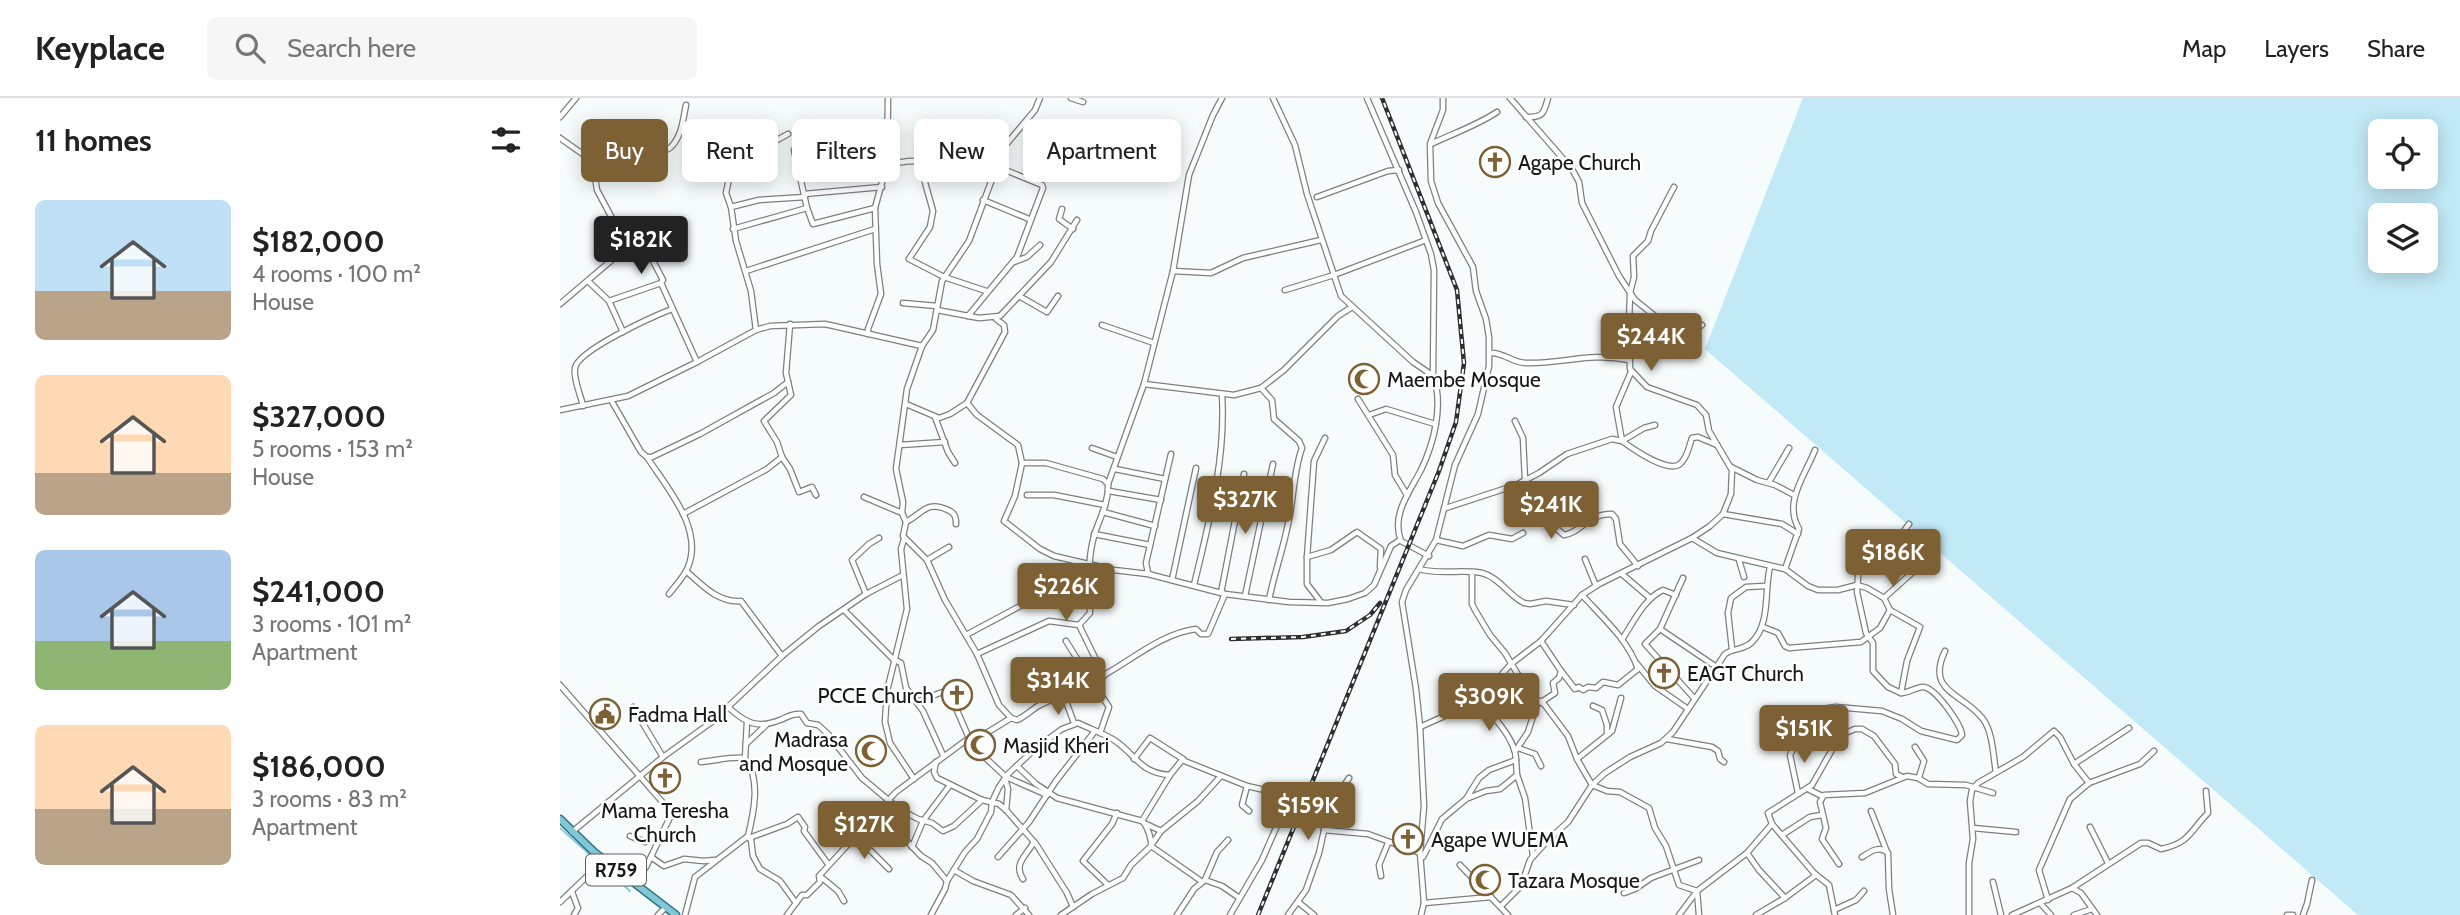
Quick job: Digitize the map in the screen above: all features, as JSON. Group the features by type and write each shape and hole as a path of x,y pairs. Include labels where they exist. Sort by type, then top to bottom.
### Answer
{"main road":[{"name":"R759","path":"560,819 631,883 676,915"}],"street":[{"path":"560,117 576,98"},
{"path":"887,119 888,98"},
{"path":"1009,138 1035,110 1040,98"},
{"path":"1072,98 1083,102"},
{"path":"1079,625 1090,613 1089,562 1094,534 1103,512 1117,457 1144,384 1173,271 1189,175 1222,98"},
{"path":"1273,98 1295,145 1321,240 1346,310"},
{"path":"1367,98 1399,170 1426,240 1434,270 1433,375 1438,404 1435,424 1421,469 1401,507 1398,524 1400,540"},
{"path":"1421,915 1424,903 1420,853 1424,806 1420,727 1402,608 1406,590 1429,556 1436,540 1455,465 1478,414 1490,353 1486,319 1476,291 1473,267 1434,191 1430,144 1443,110 1444,98"},
{"path":"1510,98 1572,169 1579,182 1582,203 1604,243 1612,266 1640,306 1660,320 1666,332 1673,338 1682,339 1702,325"},
{"path":"1525,117 1543,115 1548,98"},
{"path":"668,149 678,135 686,105"},
{"path":"1430,144 1479,124 1497,112"},
{"path":"756,330 746,271 733,229 726,187 739,155 768,145 788,134"},
{"path":"560,138 581,153"},
{"path":"1317,197 1390,170 1399,170"},
{"path":"968,316 1013,262 1042,190 1042,185 1009,172"},
{"path":"560,304 613,259 629,250 597,190 596,182"},
{"path":"802,182 807,208 812,222 816,224 875,208"},
{"path":"869,335 868,329 881,294 875,208 883,182"},
{"path":"925,182 933,211 930,227 909,259 944,277 986,292"},
{"path":"906,522 902,513 903,502 896,469 910,381 922,345 933,330 944,277 963,253 992,182"},
{"path":"731,206 759,200 882,187"},
{"path":"1622,441 1616,407 1631,372 1630,293 1634,277 1633,256 1648,241 1674,187"},
{"path":"984,200 1029,219"},
{"path":"733,229 807,208"},
{"path":"1062,209 1059,219 1073,229"},
{"path":"903,303 968,316 995,318 1004,314 1051,262 1077,220"},
{"path":"746,271 875,229"},
{"path":"642,240 658,268 663,280 661,283 697,362"},
{"path":"1173,271 1211,274 1243,258 1321,240"},
{"path":"1285,290 1334,275 1426,240"},
{"path":"1013,262 1027,257 1040,246"},
{"path":"588,281 609,301 624,332"},
{"path":"609,301 661,283"},
{"path":"1019,296 1047,312 1058,296"},
{"path":"1343,300 1413,362 1433,375"},
{"path":"1144,384 1234,395 1261,388 1352,307"},
{"path":"583,406 575,370 577,362 588,352 672,309"},
{"path":"905,404 939,418 967,403 1005,332 1004,325 995,318"},
{"path":"790,324 786,373 791,395 764,421 777,442 799,492 812,487 816,495"},
{"path":"560,410 611,400 652,386 756,330 790,324 825,324 922,345"},
{"path":"1102,325 1154,344"},
{"path":"1490,353 1503,353 1522,363 1599,356 1630,360"},
{"path":"1631,372 1647,387 1699,406 1706,415 1709,431 1731,467 1794,495"},
{"path":"647,457 676,447 774,393 788,382"},
{"path":"1261,388 1272,400 1274,419 1299,441 1302,448 1297,463 1288,527 1275,568 1269,600"},
{"path":"1194,586 1218,479 1224,426 1222,394"},
{"path":"1358,399 1393,455 1395,475 1407,495"},
{"path":"611,400 629,433 683,514 691,541 687,571 668,594"},
{"path":"967,403 977,415 1018,445 1022,463 1015,496 1005,523 1054,556 1089,562 1114,570 1149,574 1223,593 1269,600 1321,602 1348,599 1365,593 1374,585 1391,546 1400,540"},
{"path":"1369,415 1387,409 1435,424"},
{"path":"934,416 955,463"},
{"path":"1515,421 1524,444 1525,480"},
{"path":"1622,441 1655,425"},
{"path":"1445,508 1516,485 1567,454 1612,439 1622,441 1643,456 1672,467 1682,463 1692,438 1698,437 1718,446"},
{"path":"1321,602 1307,584 1307,557 1314,461 1325,438"},
{"path":"900,445 945,442"},
{"path":"1092,448 1117,457"},
{"path":"1769,482 1789,449"},
{"path":"1785,569 1799,527 1794,520 1794,495 1815,450"},
{"path":"1149,574 1146,567 1150,545 1171,454"},
{"path":"683,514 767,469 782,457"},
{"path":"1022,463 1046,464 1080,472 1103,479 1108,484"},
{"path":"1245,596 1273,464"},
{"path":"1420,727 1478,701 1511,664 1541,641 1583,595 1710,526 1723,514 1731,494 1731,467"},
{"path":"1171,580 1196,468"},
{"path":"1115,469 1165,479"},
{"path":"904,539 927,560 939,589 978,654 999,705 1011,718 1017,720 1036,707 1104,676 1185,631 1196,629 1201,634 1208,634 1223,593 1244,474"},
{"path":"1516,485 1525,501 1564,535 1570,534 1591,517 1612,514 1616,519 1620,544 1637,566"},
{"path":"1109,491 1161,500"},
{"path":"1027,495 1054,495 1105,505"},
{"path":"864,496 902,513"},
{"path":"914,779 890,743 885,709 893,659 907,609 901,549 903,533 906,522 924,509 935,505 952,512 956,517 956,524"},
{"path":"1103,512 1155,526"},
{"path":"1723,514 1782,524 1798,534"},
{"path":"1909,524 1889,551 1914,571"},
{"path":"1307,557 1331,550 1358,532 1381,549 1380,568"},
{"path":"1436,540 1463,546 1489,535 1512,539 1522,533"},
{"path":"1094,534 1150,545"},
{"path":"866,594 852,560 879,538"},
{"path":"1692,538 1710,550 1785,569 1818,590 1845,589 1857,585 1867,587 1884,598 1890,610 1921,629 1907,661 1901,693"},
{"path":"1400,540 1429,556"},
{"path":"927,560 949,547"},
{"path":"1821,709 1836,707 1882,711 1923,732 1956,740 1961,736 1961,727 1949,709 1930,690 1922,687 1901,693 1888,687 1873,671 1873,643 1869,638 1859,602 1857,585 1860,547"},
{"path":"1884,598 1934,551"},
{"path":"1585,559 1596,586"},
{"path":"1738,559 1744,577"},
{"path":"1501,906 1521,886 1527,864 1568,822 1592,785 1630,757 1667,739 1725,654 1750,644 1763,627 1770,567"},
{"path":"1419,569 1489,576 1524,603 1546,601 1574,605"},
{"path":"687,571 719,597 741,601 782,656"},
{"path":"1472,573 1473,605 1511,664 1568,736 1592,785 1607,791 1620,792 1649,808 1680,886 1697,891"},
{"path":"1622,574 1650,598"},
{"path":"572,832 663,757 729,708 782,656 866,594 903,575"},
{"path":"1683,578 1660,629 1646,640 1645,645 1695,699"},
{"path":"1732,649 1728,613 1731,598 1746,587 1766,586"},
{"path":"966,635 1037,597 1043,590"},
{"path":"1623,638 1650,598 1663,590 1676,594"},
{"path":"1583,595 1623,638 1637,663 1655,686 1688,709"},
{"path":"844,609 893,659 901,663 904,683 923,711 943,755"},
{"path":"1763,627 1778,633 1785,646 1793,648 1828,643 1851,644 1869,638 1880,628 1890,610"},
{"path":"978,654 1049,621 1079,625"},
{"path":"1079,625 1104,676"},
{"path":"1660,629 1715,666"},
{"path":"1066,641 1081,666 1095,660"},
{"path":"1541,641 1575,689 1596,688 1603,682 1618,685 1638,669 1637,663"},
{"path":"1945,651 1938,668 1941,682 1984,721 1990,736 1996,772"},
{"path":"1538,701 1543,701 1555,693 1553,683 1559,678 1560,671"},
{"path":"998,857 1097,732 1109,707 1092,681"},
{"path":"560,685 672,813 646,867 631,883"},
{"path":"916,702 948,690 969,738 1005,778 1078,804 1144,822 1160,831"},
{"path":"1064,696 1074,723 1115,741 1134,760 1154,773 1170,775"},
{"path":"1577,759 1612,731 1621,698"},
{"path":"1478,701 1517,749 1537,755 1541,766"},
{"path":"1533,857 1525,798 1517,775 1516,760 1517,749 1528,732 1538,701"},
{"path":"633,706 663,757"},
{"path":"1593,706 1602,710 1607,734"},
{"path":"729,708 747,723 766,725"},
{"path":"745,744 766,725 792,713 801,714 807,723 818,725 828,734 862,778 900,809 932,823 941,831 946,831 982,800"},
{"path":"787,915 802,895 807,895 820,882 819,876 828,864 873,819 888,798 969,738 979,737 1011,718"},
{"path":"747,723 745,758 755,787 748,837 753,856 760,869 780,881 796,903"},
{"path":"931,915 947,881 977,839 1005,778 1036,748 1074,723"},
{"path":"2074,764 2129,727"},
{"path":"1864,891 1854,901 1835,912 1829,884 1816,875 1772,824 1767,814 1808,789 1817,779 1836,737 1862,729 1874,736 1895,764 1896,774 1902,777 1918,778 1928,784 1966,785 1993,793"},
{"path":"1969,915 1969,863 1973,828 1970,797 1973,787 2023,757 2054,731 2089,783"},
{"path":"1798,793 1790,755 1800,735"},
{"path":"1134,760 1150,738 1184,759"},
{"path":"1667,739 1712,747 1718,751 1724,762"},
{"path":"1915,747 1924,761 1918,778"},
{"path":"2048,900 2040,879 2040,867 2067,805 2079,789 2140,764 2154,751"},
{"path":"701,762 724,761 740,756 745,758"},
{"path":"1230,915 1238,897 1262,860 1287,803 1278,793 1247,786 1182,760 1170,775 1144,822 1152,845 1203,881 1222,886 1238,897"},
{"path":"1420,865 1424,850 1443,819 1466,799 1479,778 1489,770 1516,760"},
{"path":"936,761 935,775 950,785 1006,810 1034,842 1073,907"},
{"path":"1017,766 1047,794"},
{"path":"1466,799 1500,789 1517,775"},
{"path":"1061,915 1123,878 1131,865 1152,845 1160,831 1198,801 1221,776"},
{"path":"1808,789 1822,796 1865,793 1902,777"},
{"path":"1005,778 1008,789 1006,810"},
{"path":"1288,915 1312,877 1329,808 1349,778"},
{"path":"912,847 923,821 950,785"},
{"path":"1247,786 1242,805 1249,811"},
{"path":"2012,915 2072,888 2141,843 2161,849 2188,839 2208,813 2206,791"},
{"path":"1822,796 1822,815 1826,828 1822,839 1839,864"},
{"path":"1871,811 1890,859 1889,889 1894,915"},
{"path":"1109,885 1083,861 1112,824 1117,813"},
{"path":"1783,835 1810,817 1822,815"},
{"path":"685,915 692,881 748,837 798,817 805,827 804,831 828,864"},
{"path":"873,819 891,828 932,863 947,881"},
{"path":"1679,915 1697,891 1747,853 1772,824"},
{"path":"2090,827 2108,863"},
{"path":"1973,828 2016,832"},
{"path":"630,836 646,842 665,829"},
{"path":"1324,830 1368,834 1420,853"},
{"path":"856,836 889,869"},
{"path":"1177,915 1203,881 1217,852 1228,840"},
{"path":"1023,879 1018,871 1018,864 1034,842"},
{"path":"1381,876 1379,865 1388,842"},
{"path":"1863,857 1877,849 1888,852"},
{"path":"1747,853 1785,898"},
{"path":"651,857 664,866 684,859 704,862 718,859"},
{"path":"560,902 604,860"},
{"path":"1624,893 1634,890 1651,878 1699,860"},
{"path":"1460,865 1508,915"},
{"path":"954,870 973,881 1011,895 1030,915"},
{"path":"1756,915 1816,875"},
{"path":"819,876 838,891 844,901"},
{"path":"2303,915 2308,904 2312,880"},
{"path":"1993,882 2001,915"},
{"path":"2072,888 2081,893 2097,915"},
{"path":"572,891 578,908 574,915"},
{"path":"1697,891 1699,915"},
{"path":"1424,903 1491,897"},
{"path":"1298,902 1314,915"},
{"path":"2041,904 2051,915"},
{"path":"658,915 665,908"},
{"path":"1016,915 1025,908"},
{"path":"2074,915 2092,909"},
{"path":"2287,915 2293,915"}],"shaded area":[{"path":"1803,98 2460,98 2460,915 2358,915 1705,349"}],"waterway":[{"path":"560,828 597,861"},
{"path":"606,869 630,891"}],"railway":[{"path":"1258,915 1439,471 1456,422 1464,363 1457,290 1382,98"},
{"path":"1231,639 1303,637 1346,631 1370,615 1380,603"}],"place":[{"name":"Agape Church","path":"1495,162"},
{"name":"Maembe Mosque","path":"1364,379"},
{"name":"EAGT Church","path":"1664,673"},
{"name":"PCCE Church","path":"957,695"},
{"name":"Fadma Hall","path":"605,714"},
{"name":"Masjid Kheri","path":"980,745"},
{"name":"Madrasa and Mosque","path":"871,751"},
{"name":"Mama Teresha Church","path":"665,778"},
{"name":"Agape WUEMA","path":"1408,839"},
{"name":"Tazara Mosque","path":"1485,880"}]}
